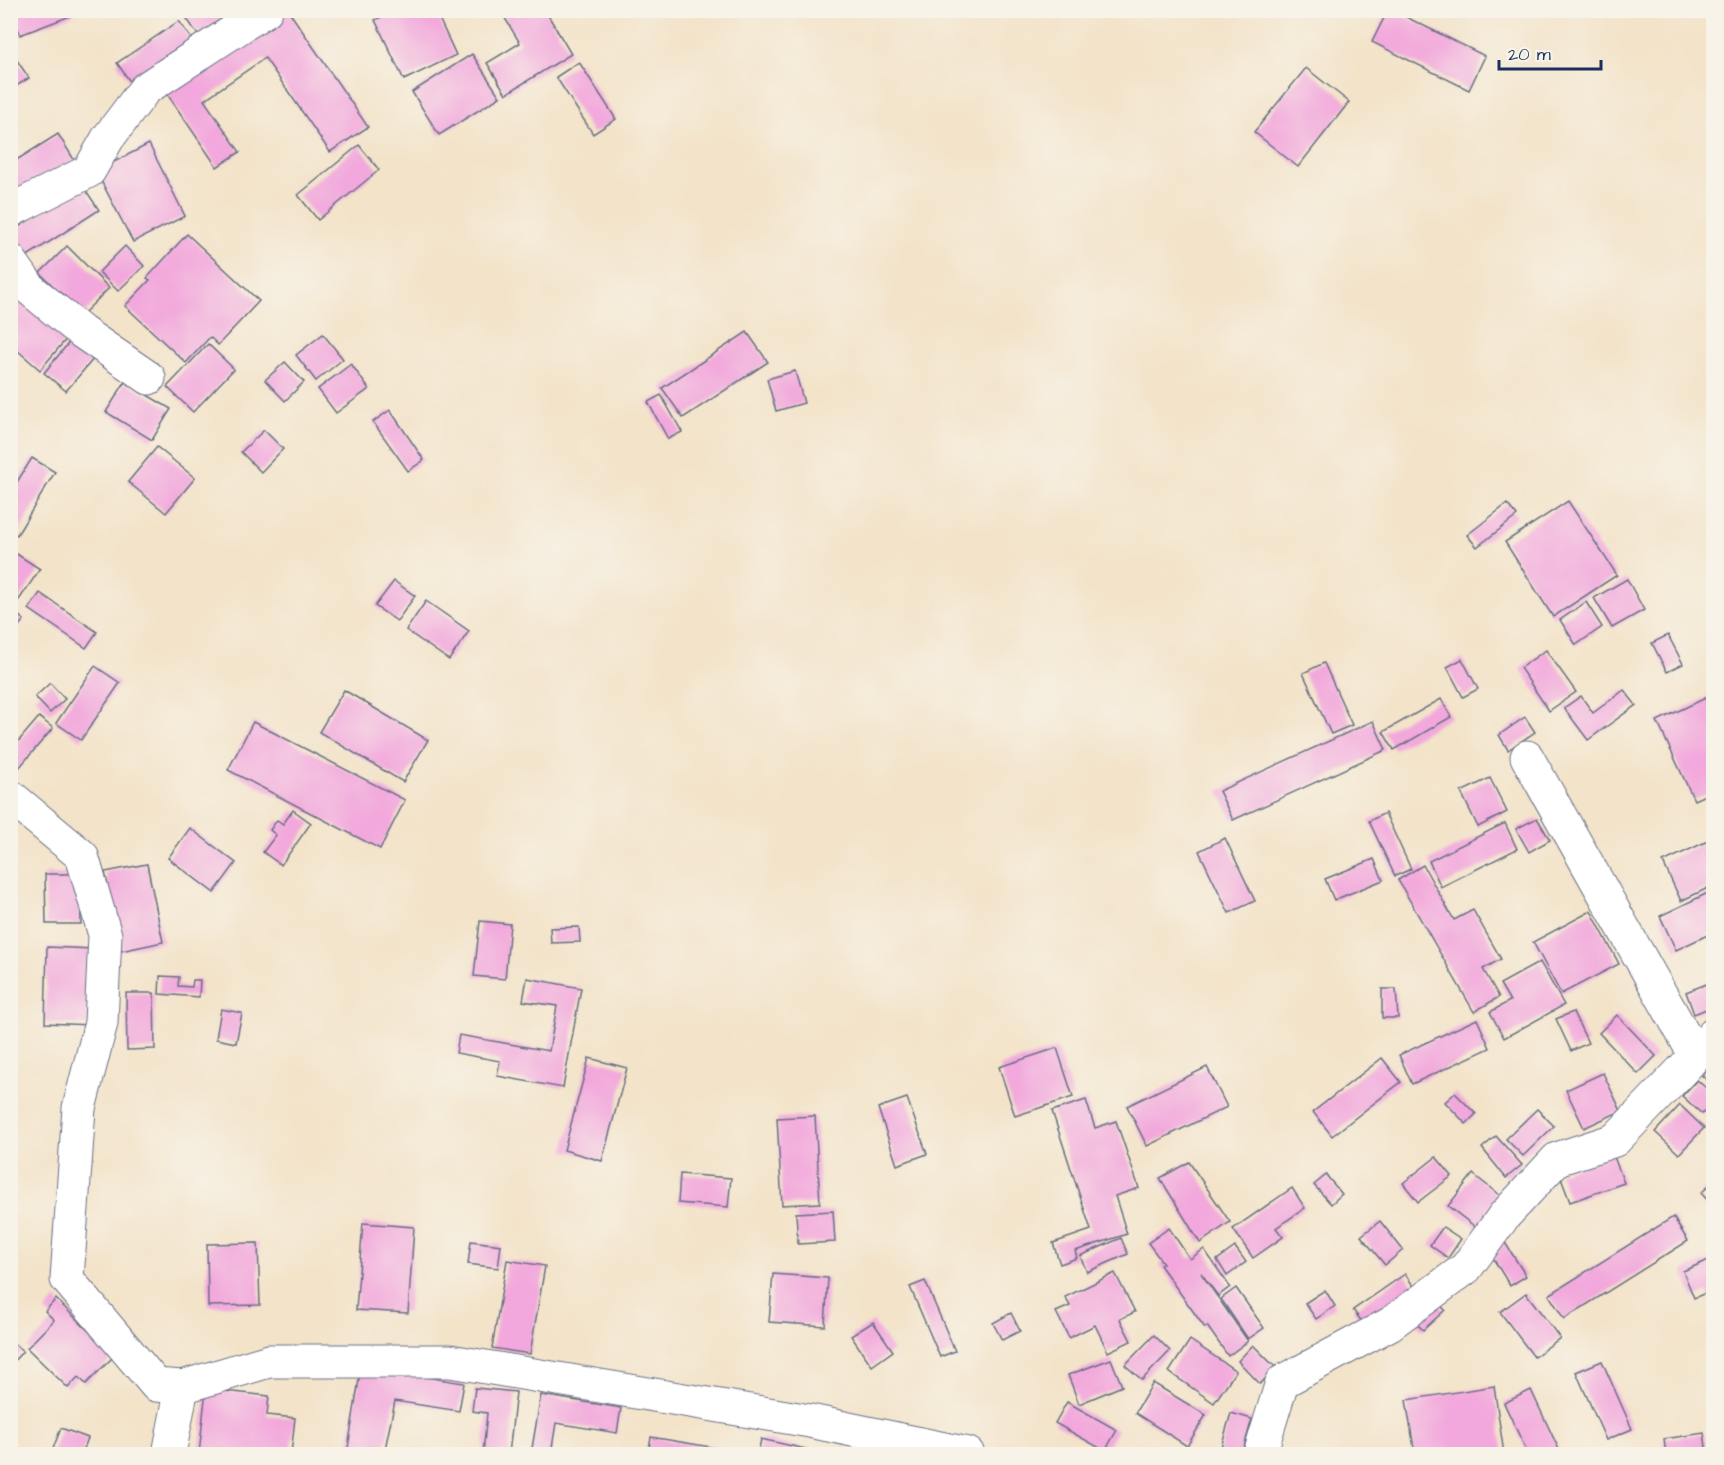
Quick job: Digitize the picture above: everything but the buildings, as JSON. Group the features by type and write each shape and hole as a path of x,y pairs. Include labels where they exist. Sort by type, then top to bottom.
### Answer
{"street":[{"path":"10,211 89,171 108,138 145,89 266,10"},
{"path":"10,260 31,290 82,332 149,378"},
{"path":"1260,1455 1282,1382 1390,1324 1466,1268 1504,1216 1557,1160 1615,1140 1704,1045 1527,757"},
{"path":"10,796 82,856 105,935 101,1023 79,1108 67,1279 156,1385 182,1387 268,1361 450,1361 810,1420 968,1455"},
{"path":"169,1455 182,1387"}]}
